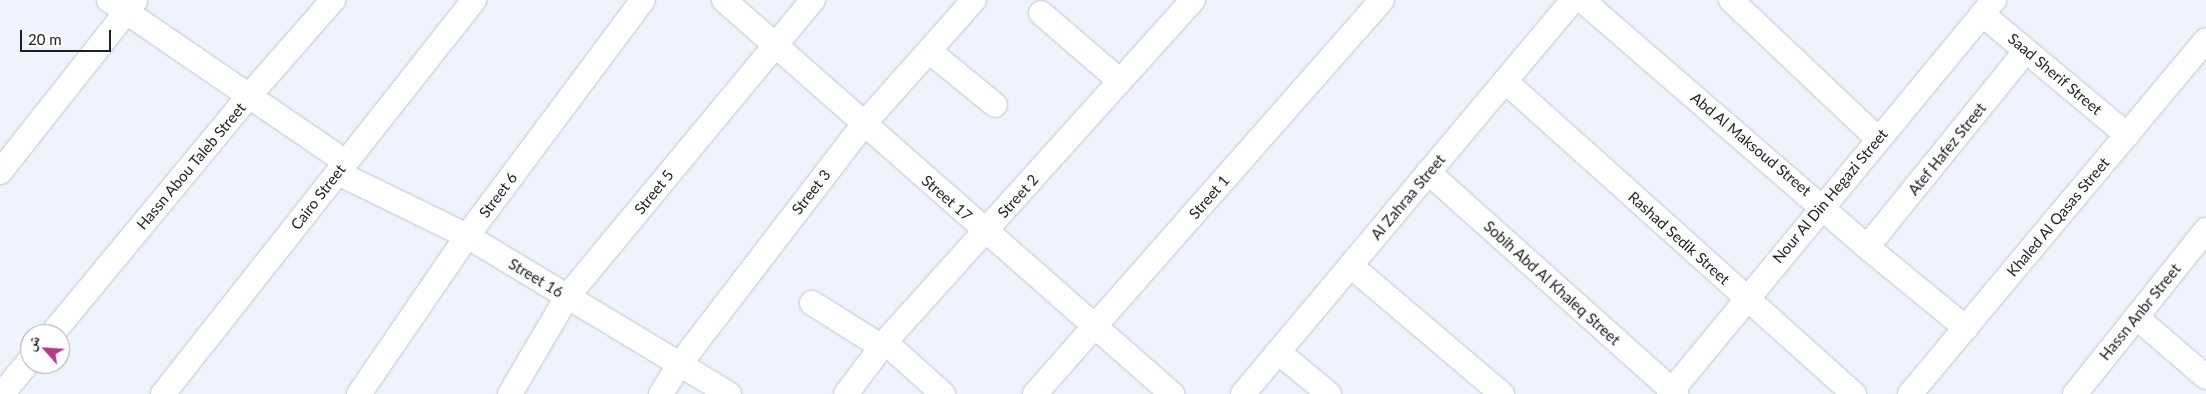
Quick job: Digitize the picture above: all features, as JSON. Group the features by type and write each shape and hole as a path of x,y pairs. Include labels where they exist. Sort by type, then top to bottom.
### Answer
{"street":[{"name":"Hassn Abou Taleb Street","path":"60,324 248,96 333,0"},
{"name":"Cairo Street","path":"163,394 474,0"},
{"name":"Street 6","path":"359,394 467,236 643,0"},
{"name":"Street 17","path":"724,0 863,125 1172,394"},
{"name":"Street 5","path":"510,394 567,297 774,44 813,0"},
{"name":"Street 3","path":"661,394 679,364 863,125 974,0"},
{"name":"Street 1","path":"1035,394 1382,0"},
{"name":"Al Zahraa Street","path":"1243,394 1573,0"},
{"name":"Abd Al Maksoud Street","path":"1582,0 1822,205 1867,247 1966,328"},
{"path":"1731,0 1878,139"},
{"name":"Street 2","path":"846,394 884,345 1120,82 1186,2"},
{"name":"Street 16","path":"124,4 342,167 467,236 729,394"},
{"path":"0,172 124,4"},
{"name":"Nour Al Din Hegazi Street","path":"1672,393 1746,297 1988,7"},
{"name":"Saad Sherif Street","path":"1988,7 2026,51 2127,135"},
{"path":"1041,13 1120,82"},
{"name":"Khaled Al Qasas Street","path":"1910,394 2206,40"},
{"path":"929,51 995,105"},
{"name":"Atef Hafez Street","path":"1867,247 2026,51"},
{"name":"Rashad Sedik Street","path":"1505,80 1854,394"},
{"name":"Sobih Abd Al Khaleq Street","path":"1428,172 1672,393"},
{"name":"Hassn Anbr Street","path":"2075,394 2206,230"},
{"path":"1350,266 1502,394"},
{"path":"812,303 884,345 943,394"},
{"path":"2136,317 2206,377"},
{"path":"1278,352 1329,394"},
{"path":"2,394 20,372"}]}
